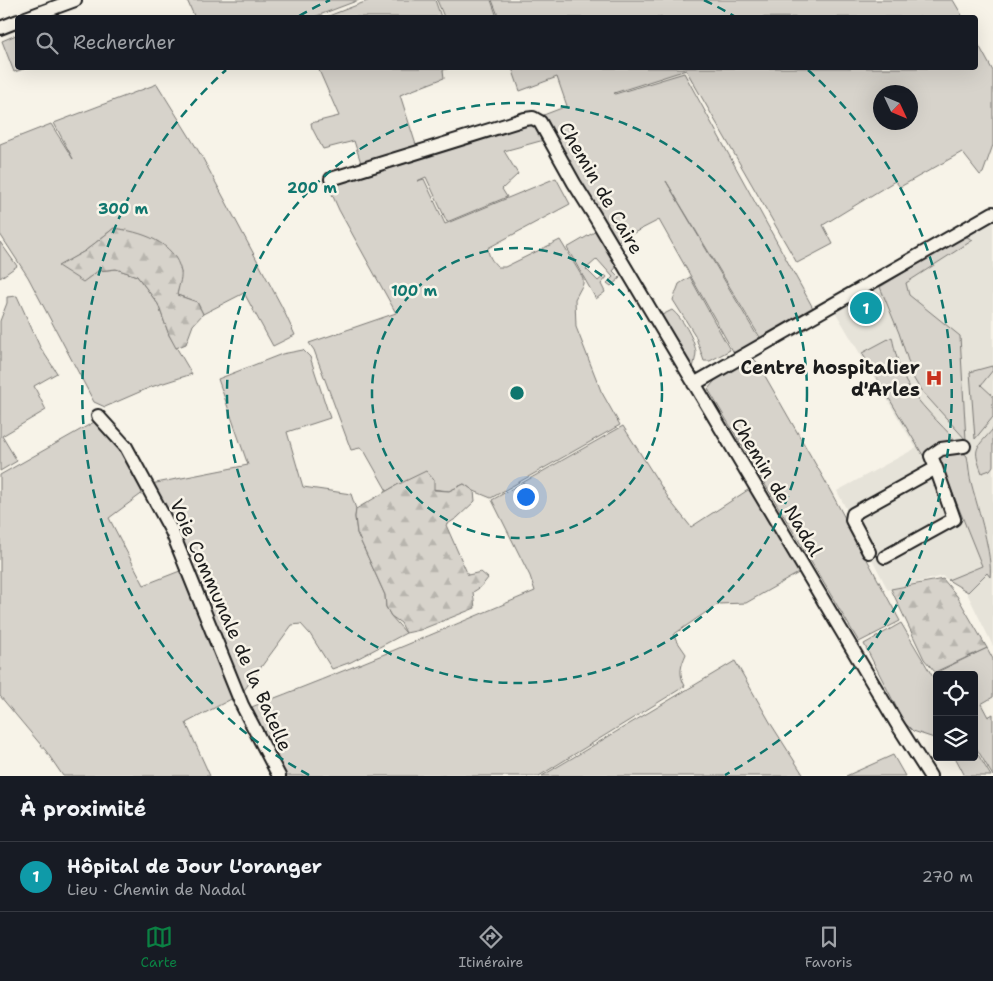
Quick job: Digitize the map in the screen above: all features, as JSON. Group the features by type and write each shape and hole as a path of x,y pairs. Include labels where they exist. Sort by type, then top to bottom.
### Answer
{"street":[{"path":"33,15 75,0"},
{"path":"0,28 15,22"},
{"name":"Chemin de Caire","path":"331,179 533,118 540,122 574,183 694,384"},
{"path":"694,384 993,213"},
{"name":"Chemin de Nadal","path":"694,384 930,776"},
{"name":"Voie Communale de la Batelle","path":"98,416 126,447 172,532 242,705 279,776"},
{"path":"885,557 954,519 931,456 941,449 964,446"},
{"path":"869,552 852,520 853,514 936,468"}],"shaded area":[{"name":"Centre hospitalier d'Arles","path":"993,216 993,646 966,591 942,576 888,590 837,491 916,448 833,308"}],"green space":[{"path":"187,0 359,0 319,15 194,15"},
{"path":"370,0 435,0 440,15 331,15"},
{"path":"437,0 491,0 496,15 443,15"},
{"path":"492,0 953,0 962,15 498,15"},
{"path":"15,35 15,70 20,70 14,72 2,41"},
{"path":"978,44 993,71 993,145 983,173 980,175 962,152 900,187 895,181 823,225 833,244 797,263 686,70 978,70"},
{"path":"319,70 443,70 444,78 400,95 417,148 362,166 354,141 323,149 312,128 311,123 339,116"},
{"path":"513,70 686,70 614,93 684,73 813,308 761,339 666,181 759,339 734,353 659,220 618,241 541,116 567,106 557,77 520,91"},
{"path":"157,84 201,155 295,335 273,346 244,293 203,314 197,302 177,295 181,272 114,228 85,251 59,266 98,271 116,269 137,276 158,304 169,335 192,374 151,387 105,407 94,402 28,277 0,234 0,144 51,124 73,159 54,123"},
{"path":"531,121 540,129 544,140 504,151 518,174 502,189 507,197 447,222 426,177 417,181 424,179 445,224 556,178 570,204 488,248 489,254 498,267 505,267 560,240 583,278 583,284 575,299 576,327 601,391 620,425 491,498 474,491 464,484 449,491 397,485 387,491 365,452 360,448 351,450 314,350 309,343 396,313 339,210 327,183"},
{"path":"114,228 135,232 155,240 172,253 177,261 181,275 177,295 197,302 203,314 193,325 186,344 176,348 169,335 158,304 137,276 116,269 98,271 83,282 58,266 85,251"},
{"path":"598,230 618,265 613,271 620,278 611,286 607,283 613,277 597,259 586,269 598,281 605,275 607,277 601,284 605,292 596,299 567,248"},
{"path":"965,236 973,240 906,283 909,295 960,336 966,440 920,389 914,379 899,333 880,287"},
{"path":"0,242 17,266 0,278"},
{"path":"690,277 730,350 710,361 704,361 695,335 673,300 679,284"},
{"path":"17,296 40,347 57,373 34,386 46,410 2,436 17,461 0,471 0,321 7,303 7,297"},
{"path":"672,310 687,329 695,347 696,354 693,368 699,374 699,377 694,381 658,317"},
{"path":"892,337 901,371 906,382 923,406 957,442 940,443 924,457 862,353"},
{"path":"303,350 310,357 330,418 287,432 303,487 351,494 356,509 357,533 385,595 386,607 391,616 406,633 351,662 332,669 310,634 301,624 292,625 242,693 218,627 195,572 151,484 248,465 218,379 282,354"},
{"path":"752,357 757,362 824,479 900,621 859,642 708,389 718,377"},
{"path":"992,366 993,370 981,385 993,396 993,417 975,439 970,372"},
{"path":"96,421 115,439 144,492 109,518 144,585 185,569 235,697 186,723 210,776 63,776 46,751 0,696 0,475"},
{"path":"623,426 671,502 691,527 751,488 802,571 746,603 718,604 673,635 686,654 681,670 685,686 539,776 287,776 249,708 535,591 530,576 492,500"},
{"path":"993,429 993,466 990,470 982,473 977,458 977,449"},
{"path":"961,451 967,456 971,482 987,545 990,568 990,577 987,573 968,592 948,580 982,566 939,459 946,452"},
{"path":"426,471 434,480 434,490 449,491 464,484 474,491 475,501 457,518 446,525 468,575 481,572 488,578 481,587 473,592 475,608 420,630 406,633 401,623 391,616 386,607 385,595 357,533 355,517 356,509 397,485"},
{"path":"943,579 957,596 987,648 934,671 924,659 891,589"},
{"path":"901,623 933,677 933,738 913,731 904,722 864,644"},
{"path":"987,648 993,659 993,697 981,704 988,717 993,714 993,776 978,751 978,671 939,671"},
{"path":"735,661 771,724 804,776 542,776"},
{"path":"893,755 905,776 846,776"},
{"path":"978,755 991,776 965,776 957,761 978,761"}],"place":[{"name":"Hôpital de Jour L'oranger","path":"866,308"},
{"name":"Centre hospitalier d'Arles","path":"934,378"}]}
